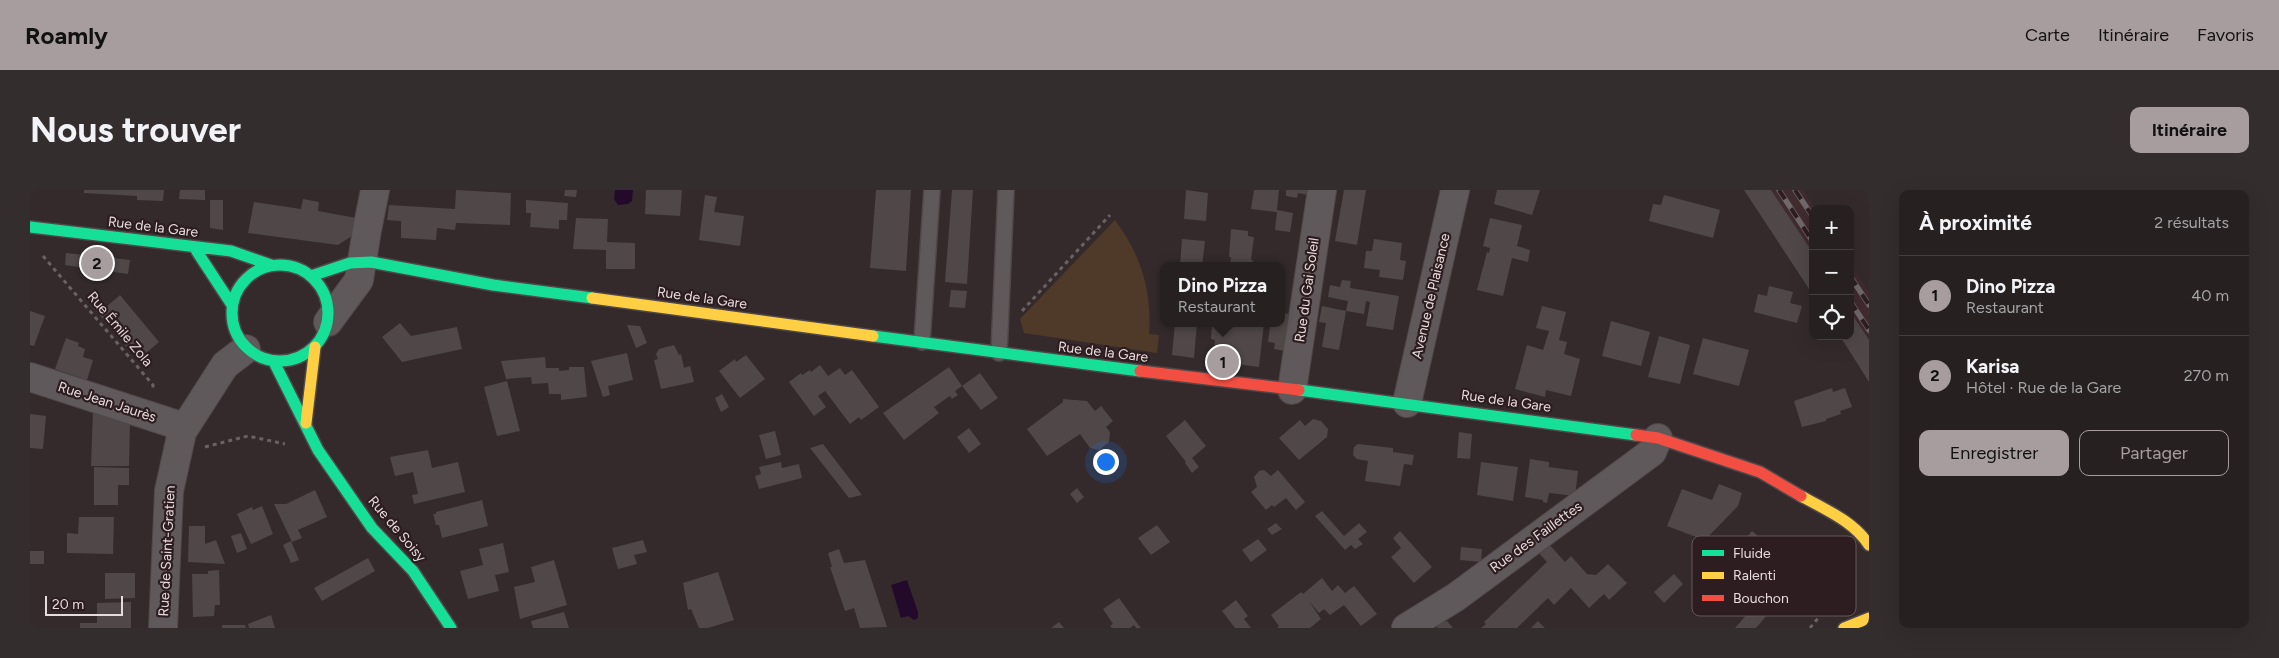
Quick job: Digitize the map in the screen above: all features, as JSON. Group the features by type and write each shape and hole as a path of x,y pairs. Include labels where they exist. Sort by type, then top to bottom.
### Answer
{"street":[{"path":"328,322 326,297 320,285 311,276 285,265 257,270 245,279 236,291 232,306 232,321 237,336 246,349 259,358 274,362 296,359 315,347 323,336 328,322 359,280 376,190"},
{"name":"Rue du Gai Soleil","path":"1292,390 1322,190"},
{"name":"Avenue de Plaisance","path":"1406,403 1455,190"},
{"name":"Rue de la Gare","path":"30,227 231,251 271,266"},
{"path":"194,246 232,306"},
{"name":"Rue de la Gare","path":"311,276 362,261 493,285 998,353 1406,403 1658,438 1760,472 1844,521 1861,534 1869,545"},
{"path":"306,423 315,347"},
{"name":"Rue de Saint-Gratien","path":"163,628 169,491 176,454 184,427 225,365 246,349"},
{"name":"Rue de Soisy","path":"274,362 318,450 372,528 413,571 451,628"},
{"name":"Rue Jean Jaurès","path":"30,377 184,427"},
{"name":"Rue des Faillettes","path":"1406,628 1456,597 1652,452 1658,438"},
{"path":"1844,628 1869,618"}],"lane":[{"path":"922,342 932,190"},
{"path":"998,353 1006,190"}],"path":[{"path":"999,331 1018,316 1110,215"},
{"name":"Rue Émile Zola","path":"42,255 153,385 152,417"},
{"path":"176,454 248,436 318,450"}],"shaded area":[{"path":"615,190 633,190 632,201 628,204 618,205 614,199"},
{"path":"1771,190 1803,190 1813,205 1809,205 1809,247"},
{"path":"1115,220 1132,247 1143,274 1149,303 1149,334 1159,335 1157,353 1024,333 1020,319"},
{"path":"1854,269 1869,292 1869,340 1854,317"},
{"path":"907,580 918,612 918,618 914,620 908,616 901,618 891,585"}],"building":[{"path":"84,190 164,190 163,201 137,200 137,196 84,193"},
{"path":"180,190 205,190 205,200 179,199"},
{"path":"456,190 511,193 510,225 456,223 455,230 437,228 436,240 401,238 401,221 387,220 389,205 455,209"},
{"path":"565,190 577,190 576,197 564,196"},
{"path":"646,190 682,190 680,216 645,214"},
{"path":"876,190 911,190 906,271 870,268"},
{"path":"952,190 973,190 967,284 945,282"},
{"path":"1186,190 1208,193 1206,221 1184,219"},
{"path":"1254,190 1279,190 1277,210 1293,213 1290,232 1275,230 1277,212 1251,209"},
{"path":"1286,190 1309,190 1308,195 1298,193 1297,198 1286,196"},
{"path":"1344,190 1366,190 1357,245 1335,241"},
{"path":"1497,190 1540,190 1532,215 1494,204"},
{"path":"1744,190 1771,190 1809,247 1809,289"},
{"path":"705,195 717,197 714,212 744,216 740,246 699,240"},
{"path":"1664,195 1720,210 1713,238 1649,221 1653,204 1661,205"},
{"path":"303,199 319,202 318,211 356,218 352,236 338,245 248,233 254,202 301,209"},
{"path":"210,200 223,200 223,230 210,228"},
{"path":"526,200 568,203 567,220 559,220 559,229 530,227 531,213 526,213"},
{"path":"576,218 608,219 607,242 635,243 635,269 606,269 606,250 573,249"},
{"path":"1490,218 1522,225 1517,246 1530,250 1528,262 1512,258 1503,296 1477,290 1487,252 1489,253 1490,248 1483,246"},
{"path":"1231,229 1248,231 1248,236 1254,237 1251,260 1253,260 1253,262 1230,262 1231,257 1229,257"},
{"path":"1182,239 1205,241 1202,262 1180,262"},
{"path":"1374,239 1402,243 1400,260 1406,261 1403,280 1379,277 1380,270 1364,268 1366,251 1372,251"},
{"path":"66,253 130,260 128,274 65,265"},
{"path":"1342,280 1351,281 1350,288 1399,296 1393,330 1366,326 1370,302 1366,301 1364,314 1346,311 1348,301 1328,297 1330,285 1340,287"},
{"path":"1769,286 1793,292 1790,303 1802,306 1797,323 1754,312 1758,294 1767,296"},
{"path":"951,290 967,291 965,308 949,307"},
{"path":"120,295 159,342 138,360 90,304 97,298 105,308"},
{"path":"1322,306 1346,311 1339,350 1322,347 1326,323 1319,322"},
{"path":"1542,306 1566,312 1559,340 1567,342 1564,354 1580,359 1571,396 1546,390 1545,397 1515,389 1527,345 1543,350 1549,331 1536,328"},
{"path":"30,311 45,316 34,346 30,345"},
{"path":"1285,313 1297,315 1291,352 1274,349 1275,343 1268,342 1270,327 1285,327"},
{"path":"1854,317 1869,340 1869,382 1843,340 1854,340"},
{"path":"1611,321 1650,332 1641,366 1602,356"},
{"path":"400,323 411,336 457,327 462,349 402,362 382,337"},
{"path":"627,325 640,326 647,343 636,348"},
{"path":"1175,327 1197,327 1194,358 1172,355"},
{"path":"1212,327 1264,327 1259,367 1213,361 1215,340 1211,339"},
{"path":"1659,336 1690,345 1680,384 1648,377"},
{"path":"66,338 79,343 78,346 85,349 83,357 93,360 87,380 55,369"},
{"path":"1703,338 1749,350 1739,386 1693,374"},
{"path":"674,345 679,355 681,354 684,368 690,366 694,382 661,389 654,360 658,359 656,354 659,349"},
{"path":"627,353 633,380 608,386 610,395 603,397 591,361"},
{"path":"746,355 765,379 740,398 719,371 735,359 736,362"},
{"path":"545,357 546,368 559,368 559,371 569,370 569,367 584,367 587,397 561,400 561,394 549,394 548,383 532,384 531,377 506,379 501,361"},
{"path":"820,365 828,376 840,368 845,375 852,370 879,407 861,420 859,417 850,424 825,391 818,396 826,407 814,416 789,382 801,373 802,375 810,370 811,372"},
{"path":"949,367 962,386 955,391 958,395 952,399 950,396 934,407 939,413 904,440 883,413"},
{"path":"980,373 998,398 981,410 962,386"},
{"path":"507,381 520,431 497,436 484,387"},
{"path":"1832,388 1833,392 1845,388 1852,407 1840,411 1841,414 1826,419 1826,421 1802,427 1794,401"},
{"path":"722,394 729,407 721,412 715,398"},
{"path":"1063,399 1087,401 1095,411 1101,406 1113,421 1106,427 1110,432 1109,442 1099,450 1090,448 1080,434 1047,456 1027,429 1063,402"},
{"path":"93,411 130,423 129,466 91,466"},
{"path":"30,414 46,416 43,449 30,448"},
{"path":"1313,419 1321,421 1328,429 1327,437 1299,460 1279,438 1300,420 1305,426"},
{"path":"1185,420 1206,446 1192,458 1199,467 1192,473 1166,436"},
{"path":"969,428 981,444 969,453 957,437"},
{"path":"775,431 781,455 766,459 759,435"},
{"path":"1459,432 1472,434 1470,459 1457,458"},
{"path":"823,444 862,495 849,498 810,448"},
{"path":"1358,444 1393,448 1393,452 1414,455 1412,465 1404,464 1400,486 1365,481 1368,461 1357,459 1353,455 1354,447"},
{"path":"428,450 432,468 458,462 465,492 414,504 412,495 418,494 413,472 395,476 390,457"},
{"path":"1530,459 1549,462 1549,467 1578,471 1575,496 1549,493 1547,503 1543,502 1543,500 1525,497"},
{"path":"781,462 782,468 799,464 802,478 759,489 755,476 761,474 759,467"},
{"path":"1481,462 1518,467 1513,501 1477,495"},
{"path":"94,467 129,468 129,485 118,485 118,505 94,505"},
{"path":"1264,470 1271,476 1278,470 1305,502 1296,510 1286,498 1274,507 1272,505 1266,510 1251,492 1257,487 1254,477 1259,471"},
{"path":"1719,484 1742,493 1738,506 1709,536 1694,536 1667,526 1682,489 1712,500"},
{"path":"1077,488 1084,497 1077,503 1070,494"},
{"path":"315,490 327,517 298,530 302,538 292,542 274,504 286,504"},
{"path":"482,500 488,526 442,538 439,525 436,525 433,514"},
{"path":"262,506 273,534 251,544 237,514 252,507 253,510"},
{"path":"1322,511 1344,536 1359,523 1367,532 1358,539 1363,544 1355,549 1351,545 1345,550 1315,516"},
{"path":"79,517 114,517 113,554 67,553 67,533 78,534"},
{"path":"1276,523 1282,529 1272,535 1267,529"},
{"path":"1157,525 1170,542 1151,555 1138,538"},
{"path":"189,526 205,526 205,544 216,540 225,564 188,562"},
{"path":"1400,531 1432,567 1414,583 1391,557 1401,548 1393,538"},
{"path":"1752,531 1758,536 1748,536"},
{"path":"241,533 247,549 237,553 231,536"},
{"path":"1258,539 1267,550 1251,562 1242,550"},
{"path":"643,540 647,552 634,555 637,564 618,569 612,548"},
{"path":"291,541 299,560 291,563 283,545"},
{"path":"1547,542 1565,562 1571,556 1587,574 1596,575 1608,564 1627,583 1609,600 1604,594 1589,608 1571,588 1554,605 1548,598 1517,628 1481,628 1486,624 1484,622 1547,562 1536,550"},
{"path":"503,543 509,572 495,575 499,591 468,599 460,571 483,565 479,549"},
{"path":"1461,547 1482,549 1481,562 1460,560"},
{"path":"839,549 844,563 865,560 887,627 860,628 854,608 845,611 830,567 832,567 828,553"},
{"path":"30,551 44,551 44,564 30,564"},
{"path":"368,558 375,571 322,601 314,588"},
{"path":"554,560 567,605 520,619 514,587 535,582 531,567"},
{"path":"219,570 220,605 215,605 214,616 193,617 192,574 208,574 208,571"},
{"path":"718,572 734,620 708,628 699,628 691,609 688,610 683,583"},
{"path":"105,573 135,573 135,598 105,599"},
{"path":"1674,574 1683,584 1664,603 1654,592"},
{"path":"1322,578 1332,591 1338,585 1345,593 1354,586 1377,614 1361,626 1344,605 1330,615 1324,609 1319,613 1309,601 1321,619 1310,628 1277,628 1279,626 1271,615 1301,592 1303,594"},
{"path":"1119,598 1141,628 1136,628 1134,625 1130,628 1112,628 1110,626 1113,624 1103,609"},
{"path":"1236,600 1248,616 1244,619 1251,628 1235,628 1222,611"},
{"path":"131,602 131,628 80,628 80,623 97,623 97,603"},
{"path":"564,612 569,628 533,628 531,621"},
{"path":"271,615 275,628 249,628 248,624"},
{"path":"1746,616 1766,616 1756,628 1735,628"},
{"path":"1447,621 1453,628 1438,628 1434,624"},
{"path":"1538,621 1545,628 1531,628"},
{"path":"1059,622 1064,628 1051,628"},
{"path":"222,625 245,625 246,628 222,628"}],"railway":[{"path":"1779,190 1809,236"},
{"path":"1795,190 1809,211"},
{"path":"1854,282 1869,305"},
{"path":"1854,307 1869,330"}],"traffic: fast":[{"path":"30,227 231,251 271,265"},
{"path":"194,247 232,305"},
{"path":"311,276 350,263 371,262 493,285 592,298"},
{"path":"280,265 298,268 314,279 325,295 328,313 325,331 314,347 298,358 280,361 262,358 246,347 235,331 232,313 235,295 246,279 262,268 280,265"},
{"path":"873,336 1140,371"},
{"path":"274,362 318,450 372,528 413,571 451,628"},
{"path":"1299,390 1636,435"}],"traffic: slow":[{"path":"592,298 873,336"},
{"path":"306,423 315,347"},
{"path":"1801,496 1847,523 1869,545"},
{"path":"1844,628 1869,618"}],"traffic: jam":[{"path":"1140,371 1299,390"},
{"path":"1636,435 1658,438 1760,472 1801,496"}],"place":[{"name":"Karisa","path":"97,263"},
{"name":"Dino Pizza","path":"1223,362"}]}
